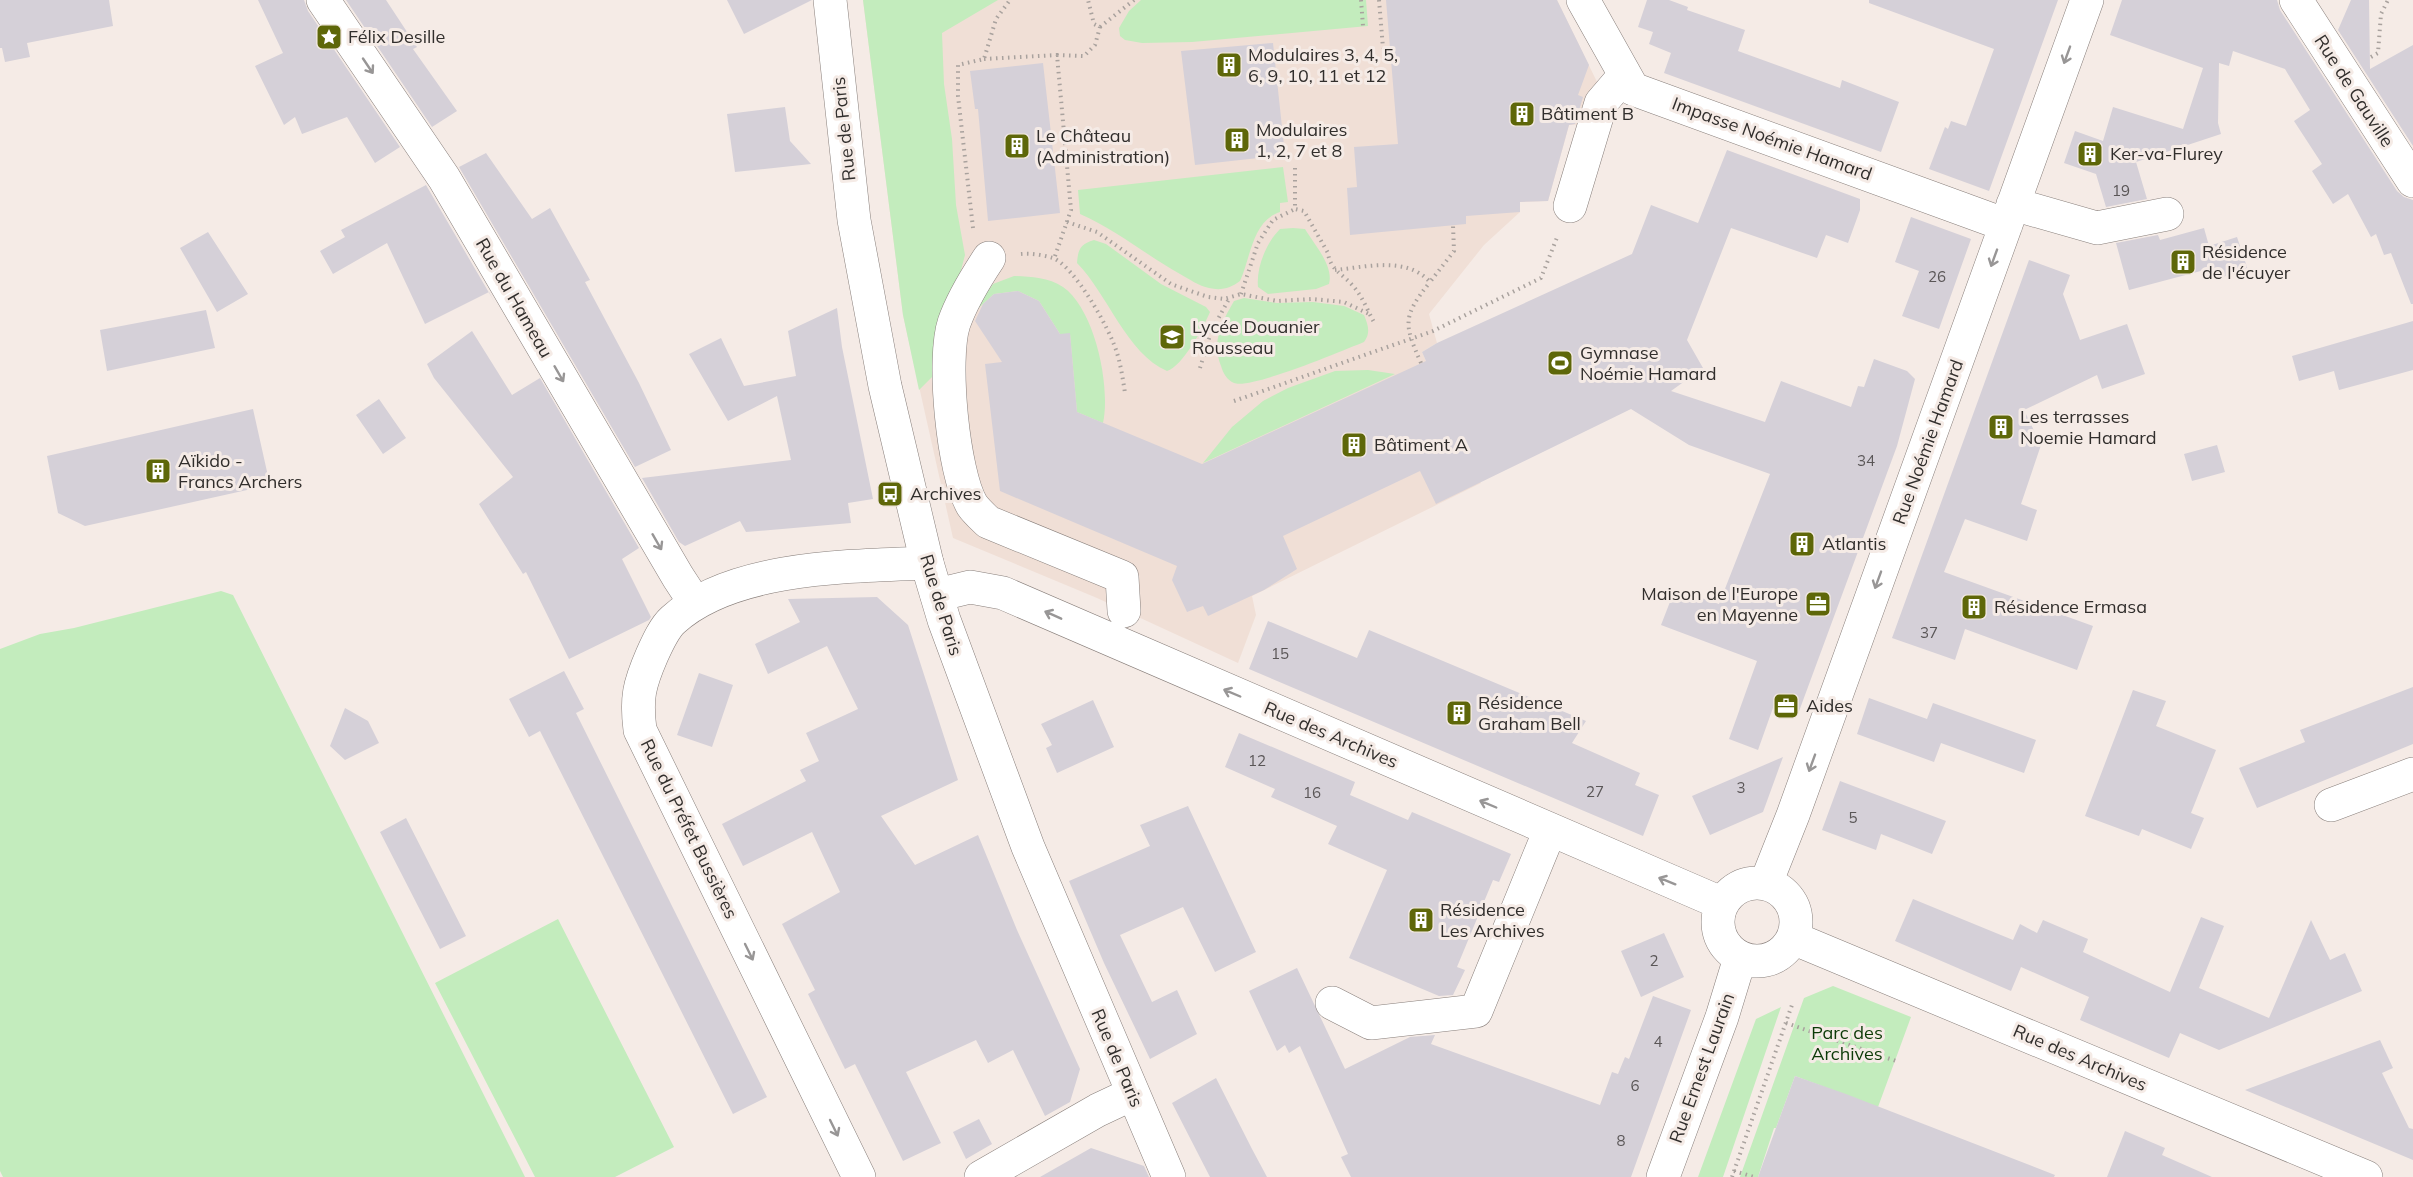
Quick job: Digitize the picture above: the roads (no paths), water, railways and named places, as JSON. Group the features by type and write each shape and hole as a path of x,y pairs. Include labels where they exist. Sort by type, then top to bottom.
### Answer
{"street":[{"name":"Rue du Hameau","path":"323,0 444,178 695,603"},
{"name":"Rue de Paris","path":"830,0 854,220 885,386 927,563 975,707 1028,847 1168,1177"},
{"name":"Impasse Noémie Hamard","path":"1583,0 1633,89 2009,215 2097,228 2167,214"},
{"name":"Rue Noémie Hamard","path":"1766,883 1797,804 2087,0"},
{"name":"Rue de Gauville","path":"2296,0 2413,181"},
{"path":"1570,206 1601,103 1625,75"},
{"path":"989,258 969,290 954,325 948,367 959,468 972,506 988,522 1122,577 1124,611"},
{"name":"Rue du Préfet Bussières","path":"859,1177 640,730 637,703 644,674 671,621 713,593 761,578 877,565 927,563"},
{"name":"Rue des Archives","path":"937,596 970,587 1003,593 1722,903"},
{"path":"2331,805 2413,774"},
{"path":"1332,1003 1371,1023 1476,1011 1550,830"},
{"path":"1753,882 1766,883 1777,887 1792,904 1796,915 1793,938 1781,952 1765,961 1740,958 1722,941 1718,928 1718,915 1722,903 1740,886 1753,882"},
{"name":"Rue des Archives","path":"1793,938 2367,1177"},
{"name":"Rue Ernest Laurain","path":"1663,1177 1722,1017 1740,958"},
{"path":"981,1177 1098,1110 1132,1094"}],"place":[{"name":"Félix Desille","path":"329,37"},
{"name":"Modulaires 3, 4, 5, 6, 9, 10, 11 et 12","path":"1229,65"},
{"name":"Bâtiment B","path":"1522,114"},
{"name":"Modulaires 1, 2, 7 et 8","path":"1237,140"},
{"name":"Le Château (Administration)","path":"1017,146"},
{"name":"Ker-va-Flurey","path":"2090,154"},
{"name":"Résidence de l'écuyer","path":"2183,262"},
{"name":"Lycée Douanier Rousseau","path":"1172,337"},
{"name":"Gymnase Noémie Hamard","path":"1560,363"},
{"name":"Les terrasses Noemie Hamard","path":"2001,427"},
{"name":"Bâtiment A","path":"1354,445"},
{"name":"Aïkido - Francs Archers","path":"158,471"},
{"name":"Archives","path":"890,494"},
{"name":"Atlantis","path":"1802,544"},
{"name":"Maison de l'Europe en Mayenne","path":"1818,604"},
{"name":"Résidence Ermasa","path":"1974,607"},
{"name":"Aides","path":"1786,706"},
{"name":"Résidence Graham Bell","path":"1459,713"},
{"name":"Résidence Les Archives","path":"1421,920"}],"park label":[{"name":"Parc des Archives","path":"1847,1043"}]}
